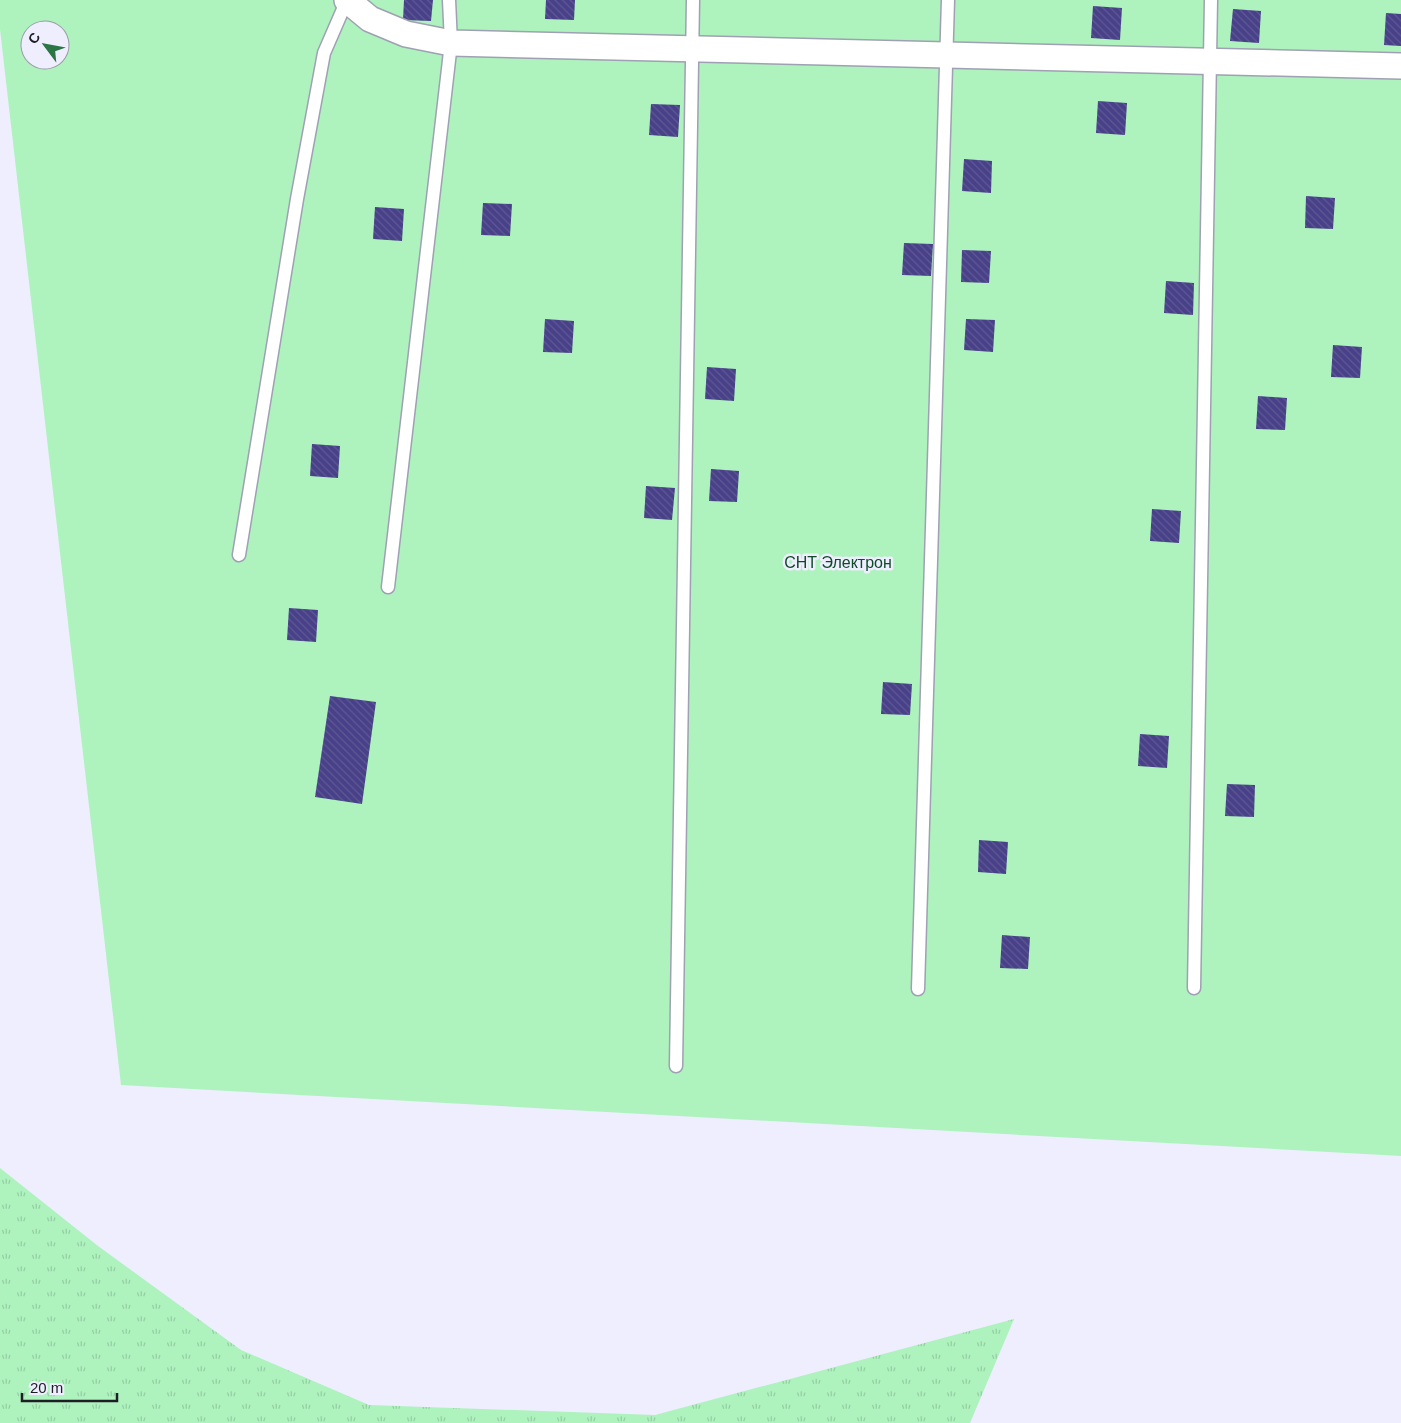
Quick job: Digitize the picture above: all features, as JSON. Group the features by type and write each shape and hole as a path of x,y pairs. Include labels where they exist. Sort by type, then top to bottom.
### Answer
{"street":[{"path":"347,0 370,19 379,23 406,34 451,43 1401,66"}],"lane":[{"path":"239,555 297,199 324,53 347,0"},
{"path":"388,587 451,43 449,0"},
{"path":"676,1066 693,0"},
{"path":"918,989 948,0"},
{"path":"1194,988 1210,0"}],"green space":[{"name":"СНТ Электрон","path":"0,0 1401,0 1401,1156 121,1085 0,29"},
{"path":"0,1168 98,1246 241,1350 369,1405 655,1415 1014,1319 970,1423 0,1423"}],"building":[{"path":"404,0 433,0 431,21 403,20"},
{"path":"546,0 575,0 574,20 545,19"},
{"path":"1093,6 1122,8 1120,40 1091,38"},
{"path":"1233,9 1261,11 1259,43 1230,41"},
{"path":"1386,13 1401,14 1401,46 1384,45"},
{"path":"1098,101 1127,103 1125,135 1096,133"},
{"path":"651,104 680,105 678,137 649,135"},
{"path":"964,159 992,161 991,193 962,191"},
{"path":"1306,196 1335,198 1333,229 1305,228"},
{"path":"483,203 512,204 510,236 481,235"},
{"path":"375,207 404,209 402,241 373,239"},
{"path":"904,243 933,244 931,276 902,275"},
{"path":"962,250 991,251 989,283 961,282"},
{"path":"1166,281 1194,283 1193,315 1164,313"},
{"path":"545,319 574,321 572,353 543,352"},
{"path":"966,319 995,320 993,352 964,350"},
{"path":"1333,345 1362,347 1360,378 1331,377"},
{"path":"707,367 736,369 734,401 705,399"},
{"path":"1258,396 1287,398 1285,430 1256,429"},
{"path":"312,444 340,446 338,478 310,476"},
{"path":"711,469 739,471 737,502 709,501"},
{"path":"646,486 675,488 672,520 644,518"},
{"path":"1152,509 1181,511 1179,543 1150,541"},
{"path":"289,608 318,610 316,642 287,640"},
{"path":"883,682 912,684 910,715 881,714"},
{"path":"330,696 376,702 362,804 315,797"},
{"path":"1140,734 1169,736 1167,768 1138,766"},
{"path":"1227,784 1255,785 1254,817 1225,816"},
{"path":"979,840 1008,842 1006,874 978,872"},
{"path":"1002,935 1030,937 1028,969 1000,968"}]}
